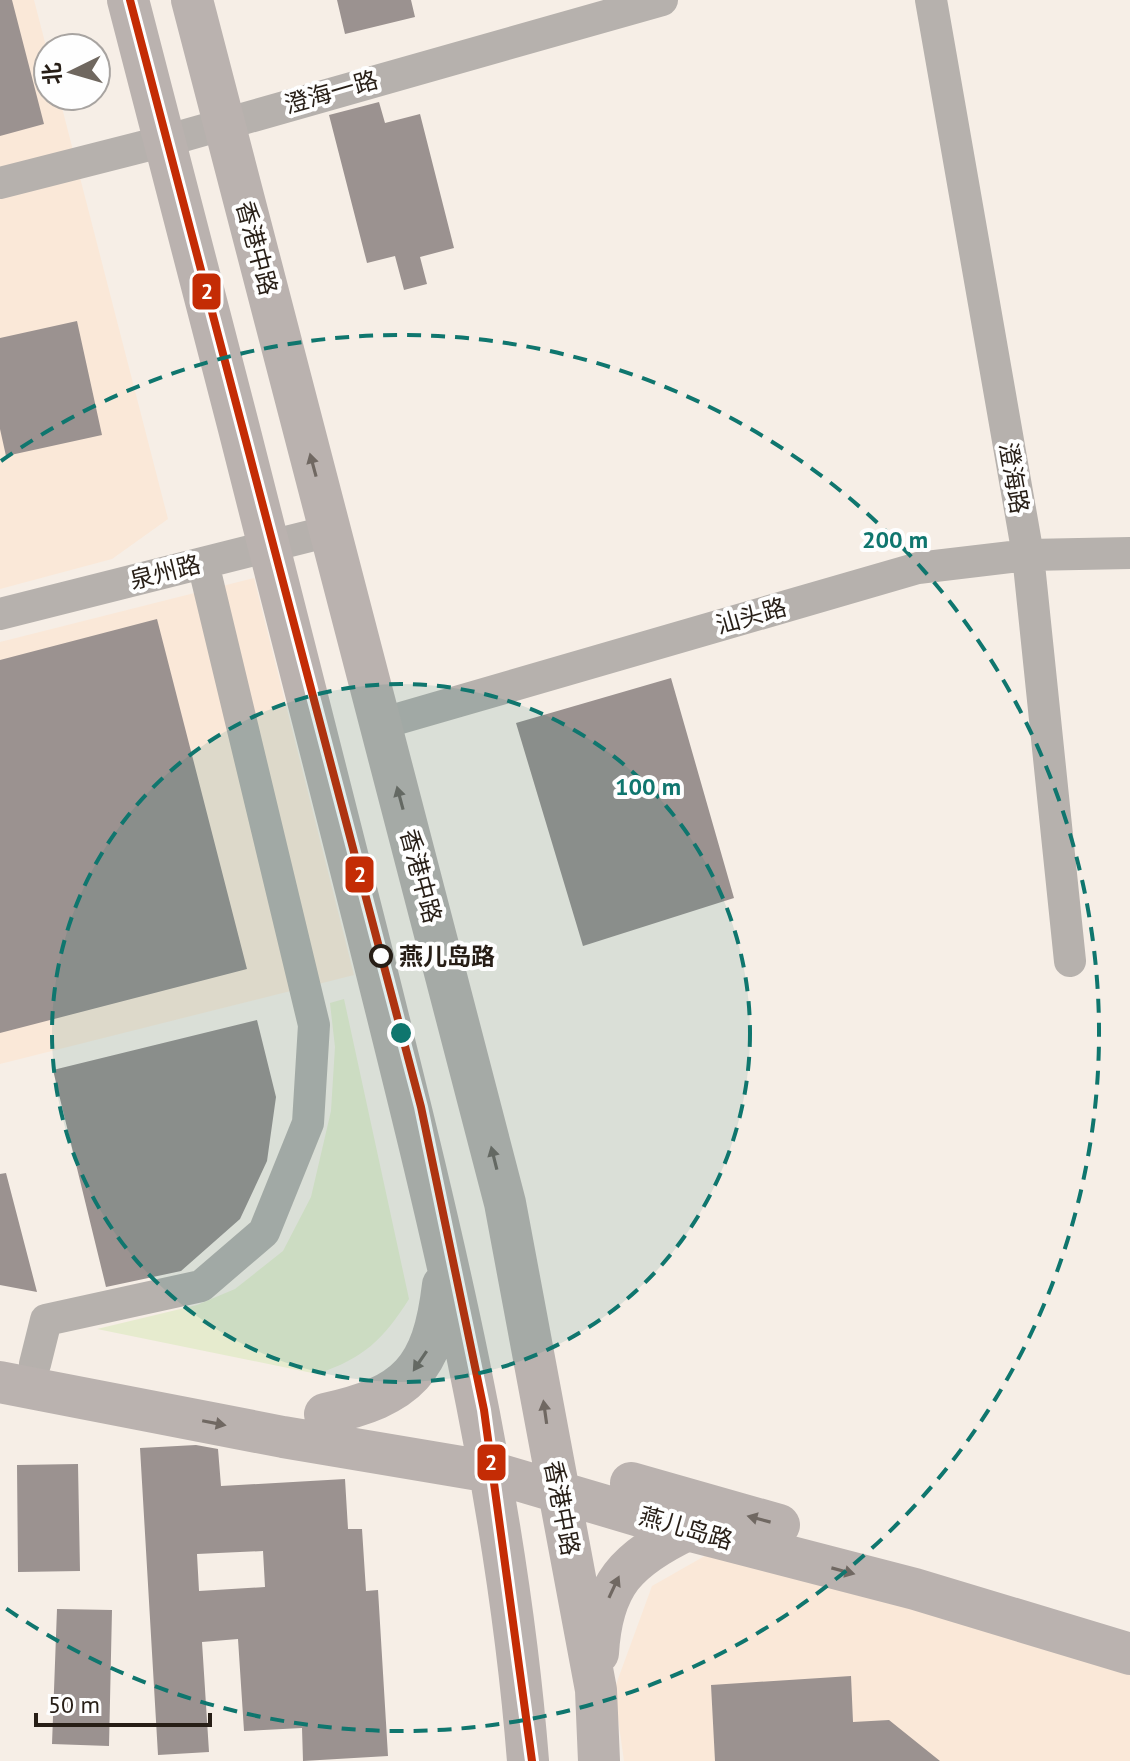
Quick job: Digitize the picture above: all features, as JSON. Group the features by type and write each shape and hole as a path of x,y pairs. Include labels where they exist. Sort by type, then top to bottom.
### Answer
{"main road":[{"path":"128,0 271,546 446,1260 488,1457 528,1761"},
{"name":"香港中路","path":"192,0 505,1203 596,1690 599,1761"},
{"path":"325,1414 365,1406 395,1392 423,1360 439,1324 446,1260"},
{"name":"燕儿岛路","path":"12,1368 325,1414 1130,1627"},
{"name":"燕儿岛路","path":"12,1368 283,1437 488,1457"},
{"name":"燕儿岛路","path":"555,1474 687,1530 915,1589 1130,1654"},
{"path":"596,1690 600,1619 618,1576 649,1549 687,1530"}],"street":[{"name":"澄海一路","path":"0,183 165,141 662,0"},
{"name":"澄海路","path":"931,0 1028,555 1070,961"},
{"name":"泉州路","path":"0,614 330,531"},
{"name":"汕头路","path":"380,724 918,568 1028,555 1130,553"},
{"path":"12,1368 46,1320 201,1286 264,1232 308,1123 314,1025 203,563"}],"shaded area":[{"path":"0,0 34,0 42,32 32,32 32,112 63,112 168,519 112,559 0,589"},
{"path":"254,578 354,975 0,1064 0,642"},
{"path":"717,1549 1130,1666 1130,1761 624,1761 614,1690 652,1586"}],"green space":[{"path":"344,999 409,1299 390,1326 360,1354 317,1374 97,1329 197,1305 235,1289 283,1251 311,1197 331,1111 335,1047 330,1003"}],"building":[{"path":"0,0 12,0 32,78 32,112 41,112 44,124 0,136"},
{"path":"337,0 411,0 415,17 345,34"},
{"path":"379,102 385,123 420,114 454,248 420,257 427,284 404,290 395,256 367,263 329,115"},
{"path":"77,321 102,435 6,456 0,429 0,338"},
{"path":"157,619 247,969 0,1033 0,660"},
{"path":"671,678 734,898 583,946 516,723"},
{"path":"257,1020 276,1097 267,1161 240,1219 181,1271 106,1287 53,1070"},
{"path":"6,1173 37,1292 0,1285 0,1174"},
{"path":"196,1445 218,1449 221,1486 345,1479 348,1529 362,1529 366,1591 378,1590 388,1756 303,1761 302,1728 244,1731 238,1639 202,1642 209,1752 158,1755 140,1448","holes":["263,1551 265,1587 199,1591 197,1554"]},
{"path":"78,1464 80,1571 18,1572 17,1465"},
{"path":"57,1609 112,1610 109,1746 52,1744"},
{"path":"851,1676 853,1722 889,1720 940,1761 715,1761 711,1685"}],"transit line":[{"name":"2","path":"130,0 421,1107 484,1410 532,1761"}],"place":[{"name":"燕儿岛路","path":"381,956"}]}
